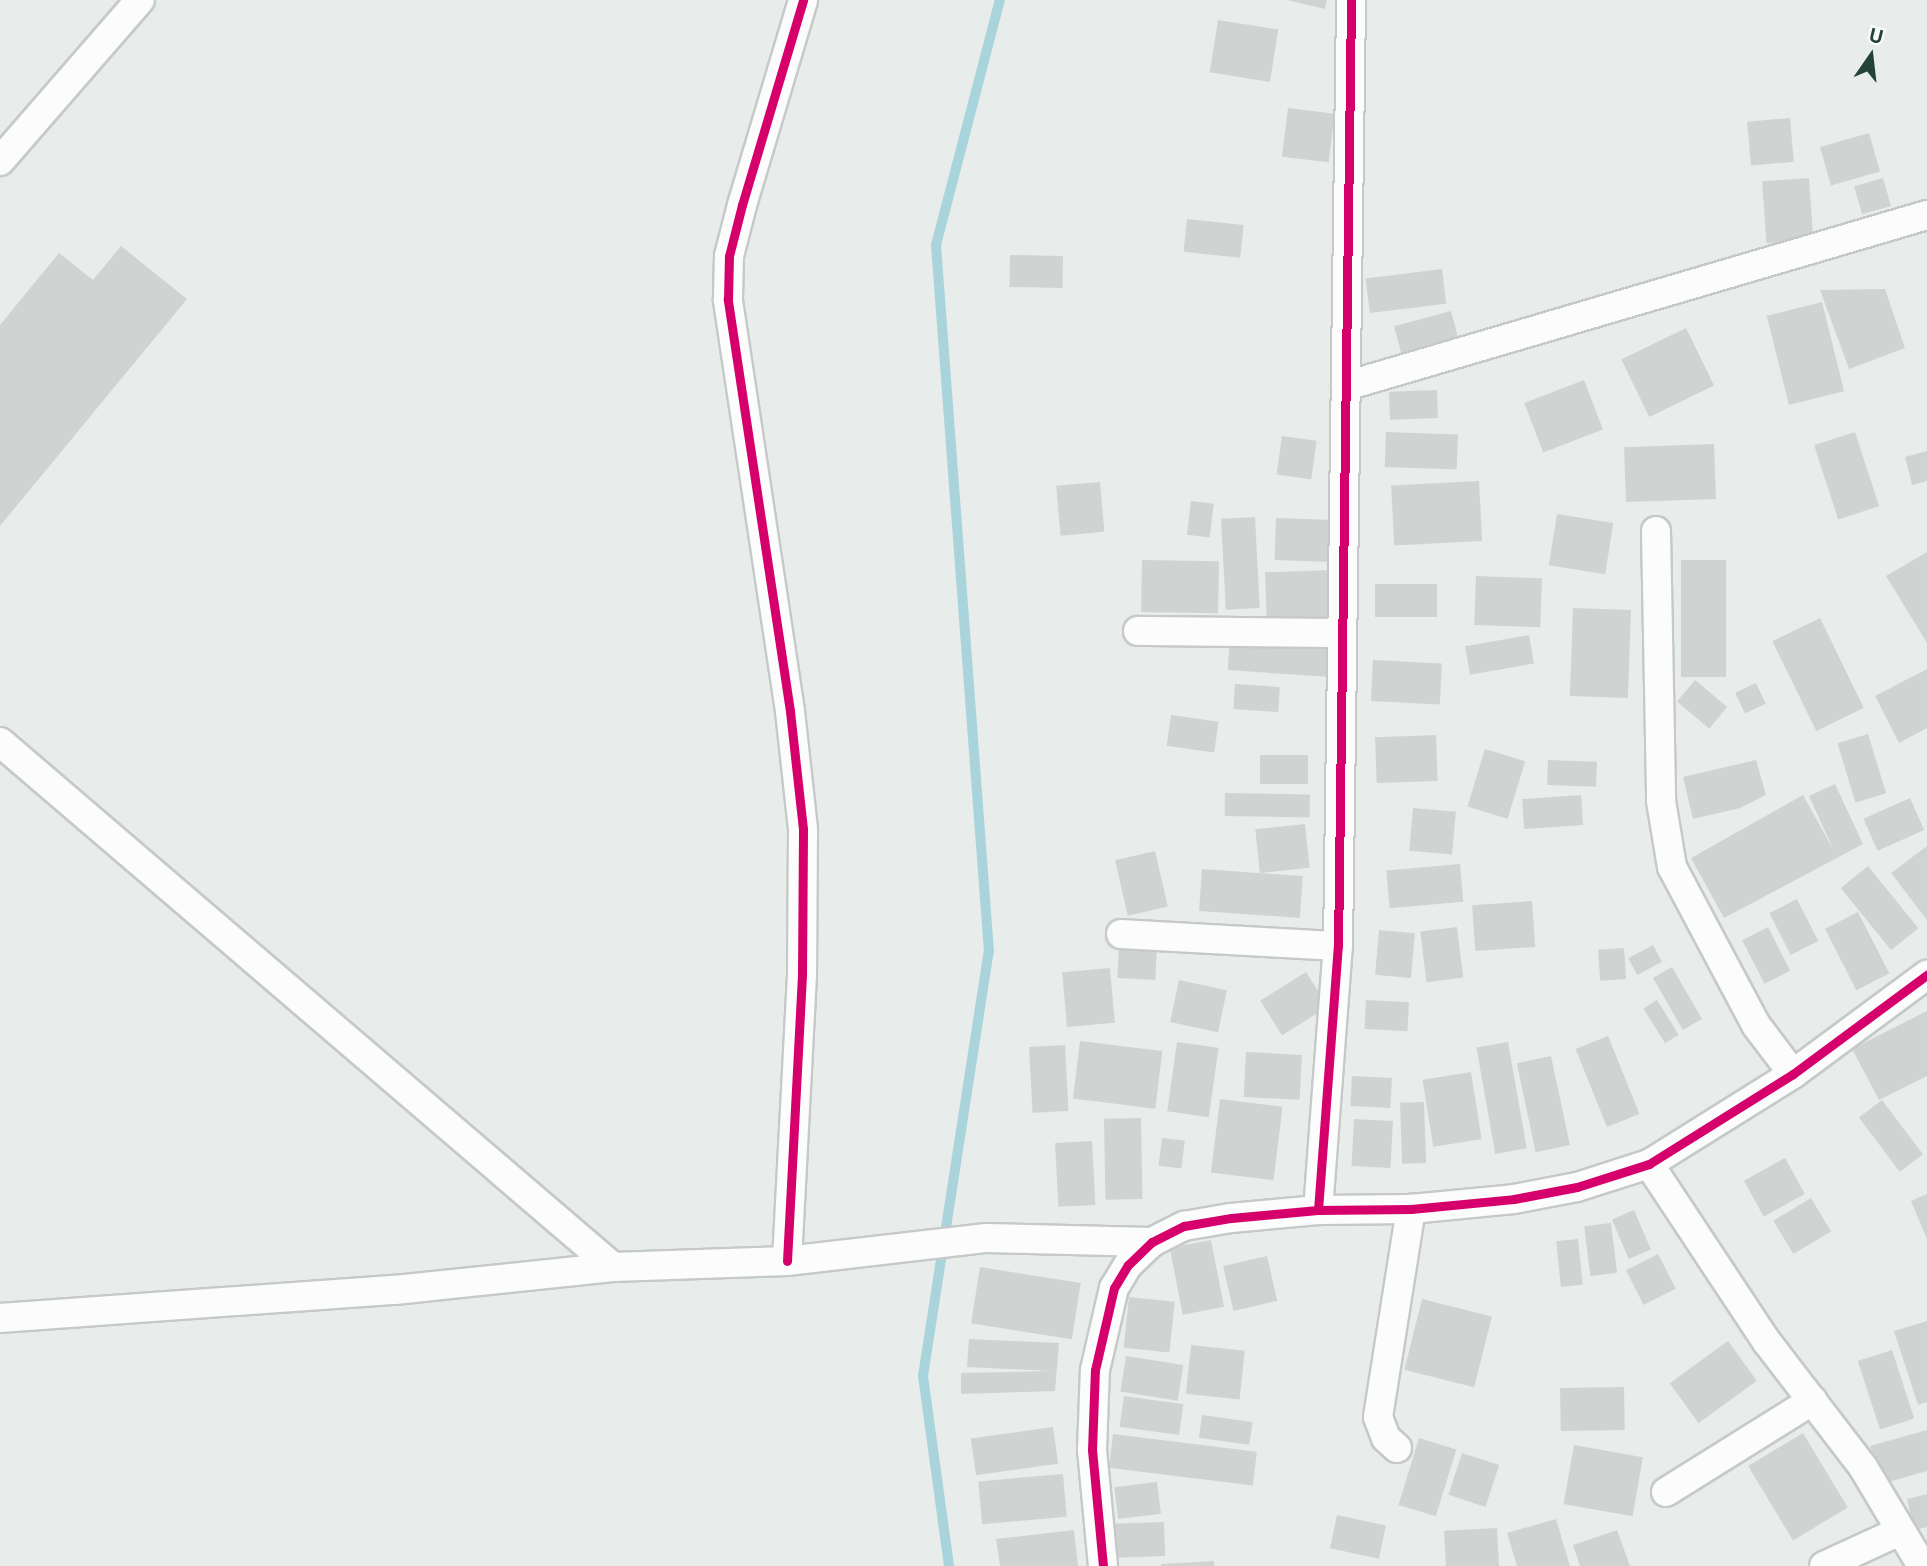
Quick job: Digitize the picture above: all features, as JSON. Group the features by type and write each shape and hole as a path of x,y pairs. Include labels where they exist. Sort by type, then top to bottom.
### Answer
{"street":[{"path":"0,161 140,0"},
{"path":"787,1261 802,974 803,829 790,711 728,299 729,256 803,0"},
{"path":"1318,1210 1338,946 1351,0"},
{"path":"1346,386 1927,215"},
{"path":"1656,531 1661,801 1672,867 1756,1025 1793,1074"},
{"path":"1138,631 1342,633"},
{"path":"0,742 613,1267"},
{"path":"1121,934 1338,946"},
{"path":"1102,1566 1092,1450 1095,1370 1114,1288 1128,1265 1152,1242 1184,1226 1318,1210 1411,1209 1577,1187 1649,1164 1793,1074 1926,980"},
{"path":"1649,1164 1767,1342 1863,1467 1922,1566"},
{"path":"1397,1448 1386,1438 1378,1416 1411,1209"},
{"path":"0,1318 395,1290 613,1267 787,1261 987,1238 1152,1242"},
{"path":"1666,1492 1813,1400"},
{"path":"1824,1566 1900,1531"}],"building":[{"path":"1287,0 1327,0 1325,9"},
{"path":"1218,20 1278,30 1270,82 1210,72"},
{"path":"1288,108 1335,114 1329,162 1282,157"},
{"path":"1790,118 1794,162 1751,166 1747,122"},
{"path":"1869,133 1880,171 1831,186 1820,147"},
{"path":"1809,178 1813,240 1766,243 1762,181"},
{"path":"1883,178 1891,206 1862,214 1854,186"},
{"path":"1187,219 1244,225 1240,258 1184,252"},
{"path":"121,246 187,299 0,526 0,325 59,253 93,280"},
{"path":"1010,255 1063,256 1062,288 1009,287"},
{"path":"1442,269 1446,304 1370,313 1366,278"},
{"path":"1885,289 1905,348 1849,369 1820,290"},
{"path":"1822,302 1844,391 1789,405 1767,316"},
{"path":"1451,311 1458,338 1401,353 1394,326"},
{"path":"1686,328 1714,386 1649,417 1621,360"},
{"path":"1584,380 1603,429 1543,452 1524,403"},
{"path":"1437,390 1438,418 1390,420 1389,392"},
{"path":"1386,432 1458,435 1457,469 1385,467"},
{"path":"1855,432 1879,506 1838,519 1814,445"},
{"path":"1282,436 1317,441 1311,479 1277,475"},
{"path":"1714,444 1716,499 1626,502 1624,447"},
{"path":"1927,451 1927,481 1912,485 1905,457"},
{"path":"1479,481 1482,541 1394,546 1391,486"},
{"path":"1100,482 1104,532 1061,536 1056,486"},
{"path":"1191,501 1214,504 1210,538 1187,535"},
{"path":"1557,514 1613,523 1605,574 1549,565"},
{"path":"1255,517 1260,608 1226,610 1221,519"},
{"path":"1276,518 1336,520 1334,562 1275,560"},
{"path":"1927,552 1927,643 1886,576"},
{"path":"1142,560 1219,561 1218,613 1141,612"},
{"path":"1681,560 1726,560 1726,677 1681,677"},
{"path":"1332,570 1334,617 1267,619 1265,572"},
{"path":"1476,576 1542,578 1540,627 1474,625"},
{"path":"1375,584 1437,584 1437,617 1375,617"},
{"path":"1573,608 1631,610 1628,698 1570,696"},
{"path":"1820,618 1864,708 1816,731 1772,641"},
{"path":"1529,635 1534,664 1470,675 1465,646"},
{"path":"1230,636 1329,643 1326,677 1228,670"},
{"path":"1373,660 1442,664 1440,705 1371,701"},
{"path":"1927,669 1927,728 1899,743 1875,696"},
{"path":"1695,680 1727,707 1709,728 1677,701"},
{"path":"1756,683 1766,704 1745,714 1735,693"},
{"path":"1235,684 1280,687 1278,712 1233,709"},
{"path":"1171,715 1219,722 1214,752 1167,746"},
{"path":"1868,734 1886,793 1856,803 1837,743"},
{"path":"1436,735 1438,781 1377,783 1375,737"},
{"path":"1485,749 1525,761 1508,819 1467,806"},
{"path":"1260,755 1308,755 1308,784 1260,784"},
{"path":"1548,760 1597,762 1596,787 1547,785"},
{"path":"1756,760 1766,795 1740,808 1693,819 1683,777"},
{"path":"1835,784 1863,844 1724,918 1691,858 1803,795 1834,851 1809,796"},
{"path":"1225,793 1310,794 1310,817 1225,816"},
{"path":"1581,795 1583,825 1524,829 1522,799"},
{"path":"1910,798 1924,830 1878,851 1863,819"},
{"path":"1413,808 1456,812 1452,855 1409,851"},
{"path":"1305,824 1310,868 1260,873 1255,829"},
{"path":"1927,846 1927,920 1891,873"},
{"path":"1155,851 1168,907 1128,916 1115,860"},
{"path":"1460,864 1463,902 1390,908 1386,870"},
{"path":"1868,866 1918,928 1891,950 1841,888"},
{"path":"1202,869 1303,876 1300,918 1199,911"},
{"path":"1797,899 1818,941 1791,955 1769,913"},
{"path":"1532,901 1535,947 1475,951 1472,905"},
{"path":"1858,912 1889,973 1856,990 1825,929"},
{"path":"1457,927 1463,978 1426,982 1420,932"},
{"path":"1768,927 1790,971 1764,984 1742,940"},
{"path":"1379,930 1415,933 1411,978 1375,975"},
{"path":"1119,945 1157,947 1155,980 1117,978"},
{"path":"1653,945 1662,962 1637,975 1628,958"},
{"path":"1624,948 1626,979 1600,981 1598,950"},
{"path":"1672,967 1702,1019 1683,1030 1653,978"},
{"path":"1110,968 1115,1023 1067,1027 1062,972"},
{"path":"1306,972 1328,1007 1282,1035 1260,1001"},
{"path":"1179,980 1227,990 1218,1032 1170,1022"},
{"path":"1366,1000 1409,1002 1407,1031 1364,1029"},
{"path":"1657,1000 1679,1035 1665,1043 1643,1008"},
{"path":"1927,1011 1927,1076 1879,1100 1852,1049"},
{"path":"1608,1036 1639,1114 1607,1127 1576,1049"},
{"path":"1080,1041 1162,1051 1155,1109 1073,1099"},
{"path":"1177,1042 1219,1048 1209,1117 1167,1111"},
{"path":"1508,1042 1527,1148 1495,1154 1476,1048"},
{"path":"1065,1045 1068,1111 1033,1113 1029,1047"},
{"path":"1246,1052 1302,1055 1300,1100 1244,1097"},
{"path":"1551,1056 1570,1145 1536,1152 1517,1063"},
{"path":"1471,1072 1482,1139 1433,1147 1423,1080"},
{"path":"1352,1076 1392,1078 1390,1108 1350,1106"},
{"path":"1220,1099 1283,1107 1274,1180 1211,1172"},
{"path":"1882,1100 1923,1154 1900,1172 1859,1117"},
{"path":"1424,1102 1426,1163 1402,1164 1400,1103"},
{"path":"1141,1118 1142,1199 1105,1200 1104,1119"},
{"path":"1354,1119 1393,1121 1390,1168 1352,1166"},
{"path":"1162,1138 1185,1141 1181,1169 1159,1166"},
{"path":"1092,1141 1095,1205 1058,1207 1055,1143"},
{"path":"1785,1158 1805,1194 1764,1217 1744,1181"},
{"path":"1927,1194 1927,1239 1911,1201"},
{"path":"1811,1198 1831,1231 1793,1254 1773,1221"},
{"path":"1634,1210 1651,1250 1629,1259 1612,1219"},
{"path":"1611,1223 1617,1273 1590,1276 1584,1226"},
{"path":"1578,1239 1583,1285 1561,1287 1556,1241"},
{"path":"1211,1240 1224,1307 1183,1315 1170,1248"},
{"path":"1658,1254 1676,1289 1644,1305 1626,1270"},
{"path":"1267,1256 1277,1301 1234,1311 1223,1266"},
{"path":"980,1267 1081,1283 1072,1339 971,1323"},
{"path":"1129,1297 1175,1302 1169,1353 1124,1348"},
{"path":"1422,1299 1492,1316 1474,1387 1404,1370"},
{"path":"1927,1321 1927,1402 1918,1405 1894,1331"},
{"path":"969,1339 1059,1343 1055,1391 961,1394 961,1373 1051,1371 967,1367"},
{"path":"1728,1341 1757,1381 1699,1423 1670,1383"},
{"path":"1191,1345 1245,1351 1240,1399 1186,1394"},
{"path":"1892,1350 1914,1418 1880,1430 1858,1361"},
{"path":"1126,1356 1183,1365 1178,1401 1120,1392"},
{"path":"1624,1387 1625,1430 1561,1431 1560,1388"},
{"path":"1124,1396 1183,1404 1179,1435 1120,1427"},
{"path":"1202,1415 1253,1422 1249,1445 1199,1438"},
{"path":"1053,1427 1058,1464 976,1475 971,1439"},
{"path":"1927,1430 1927,1471 1881,1484 1870,1446"},
{"path":"1803,1433 1848,1508 1793,1541 1748,1466"},
{"path":"1113,1434 1257,1452 1253,1485 1109,1468"},
{"path":"1419,1438 1456,1449 1436,1516 1399,1505"},
{"path":"1574,1445 1643,1457 1633,1516 1564,1504"},
{"path":"1462,1453 1499,1465 1485,1507 1448,1495"},
{"path":"1063,1474 1067,1517 982,1524 978,1481"},
{"path":"1157,1482 1161,1514 1118,1519 1114,1487"},
{"path":"1927,1494 1927,1527 1914,1530 1907,1499"},
{"path":"1337,1515 1386,1525 1379,1559 1330,1548"},
{"path":"1556,1519 1570,1566 1517,1566 1507,1533"},
{"path":"1164,1522 1165,1556 1115,1558 1114,1524"},
{"path":"1497,1528 1499,1566 1446,1566 1444,1531"},
{"path":"1074,1530 1078,1566 1000,1566 996,1539"},
{"path":"1617,1530 1630,1566 1580,1566 1573,1545"},
{"path":"1214,1561 1214,1566 1161,1566 1161,1564"}],"waterway":[{"path":"949,1566 923,1376 989,952 936,245 1000,0"}],"cycle path":[{"path":"787,1261 802,974 803,829 790,711 728,299 729,256 803,0"},
{"path":"1318,1210 1338,946 1351,0"},
{"path":"1103,1566 1092,1450 1095,1370 1114,1288 1128,1265 1152,1242 1184,1226 1231,1218 1318,1210 1411,1209 1514,1199 1577,1187 1649,1164 1793,1074 1927,975"}]}
